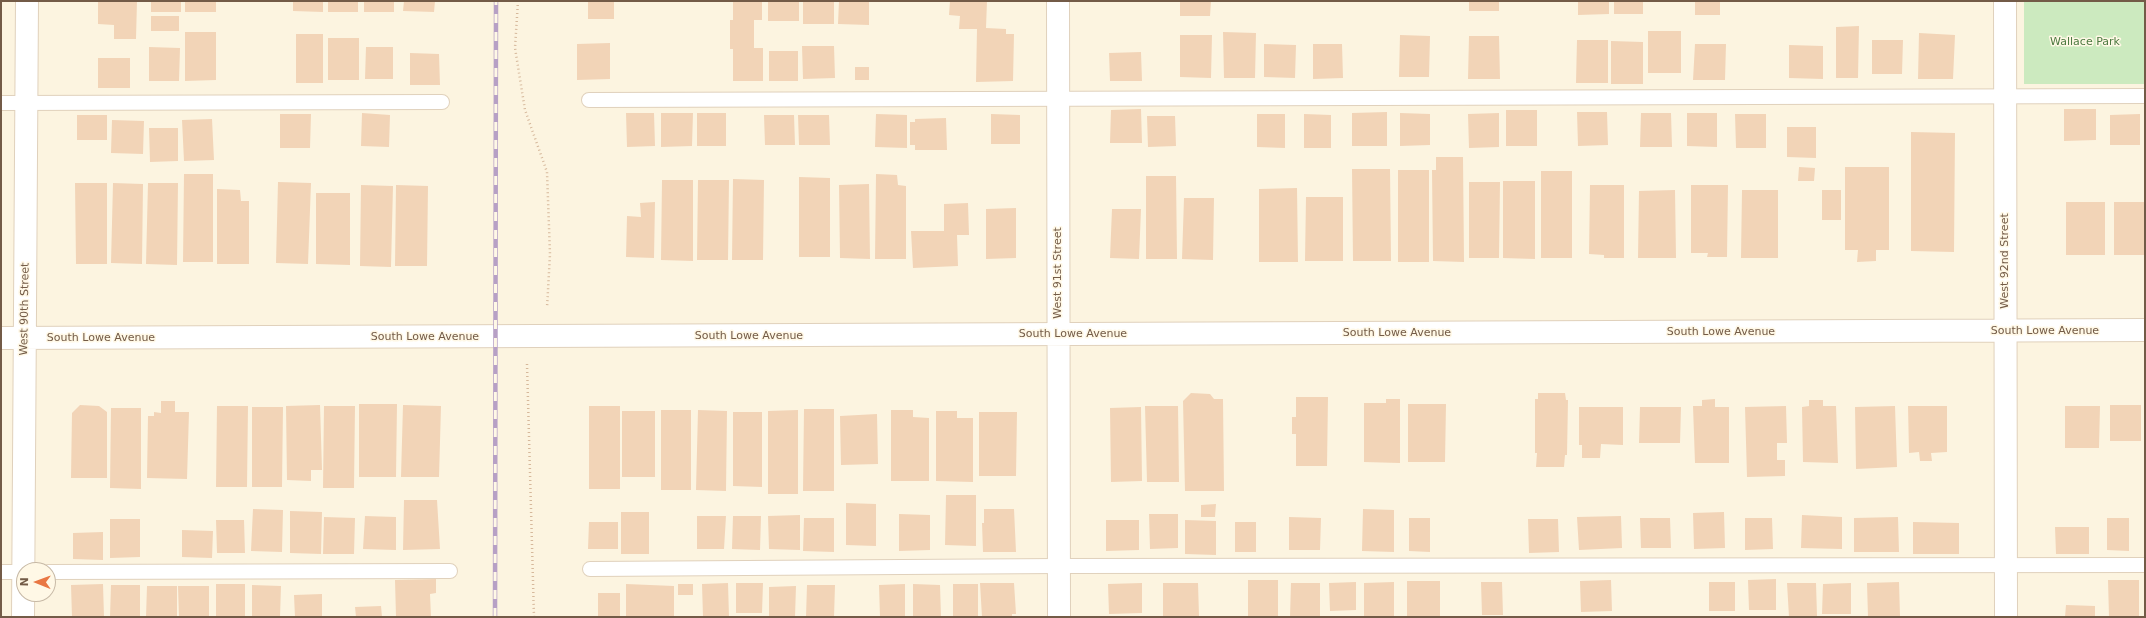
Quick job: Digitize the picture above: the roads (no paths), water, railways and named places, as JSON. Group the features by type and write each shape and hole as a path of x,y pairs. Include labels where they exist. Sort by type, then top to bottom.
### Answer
{"street":[{"name":"West 90th Street","path":"24,562 28,1"},
{"name":"West 91st Street","path":"1058,1 1059,617"},
{"name":"West 92nd Street","path":"2005,1 2006,617"},
{"name":"South Lowe Avenue","path":"1,338 2145,330"},
{"name":"West 90th Street","path":"23,602 23,617"}],"lane":[{"path":"589,100 2145,96"},
{"path":"1,103 442,102"},
{"path":"590,569 1059,566 2145,565"},
{"path":"56,572 450,571"},
{"path":"1,572 16,572"}],"railway":[{"path":"495,617 496,1"}],"park label":[{"name":"Wallace Park","path":"2085,42"}]}
